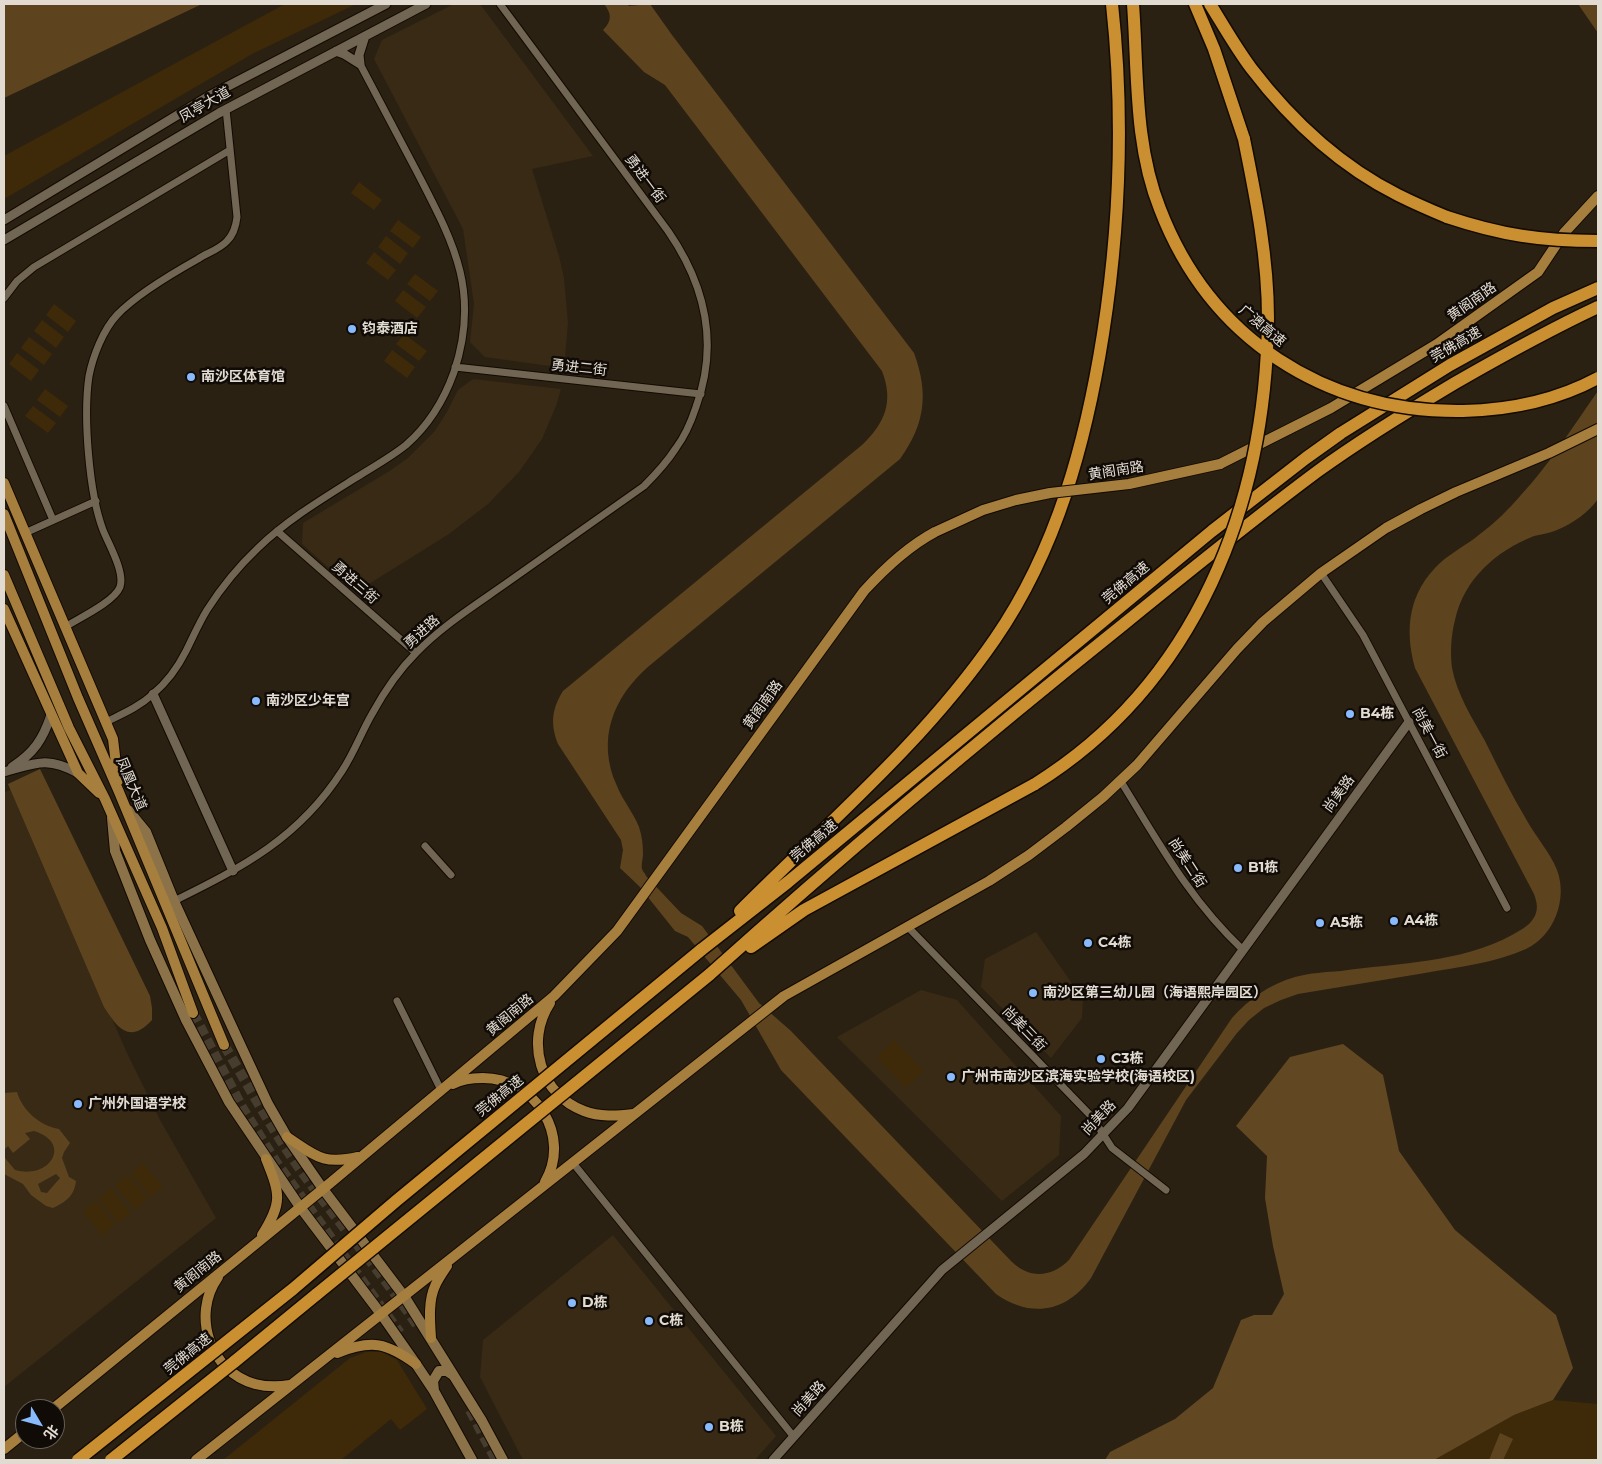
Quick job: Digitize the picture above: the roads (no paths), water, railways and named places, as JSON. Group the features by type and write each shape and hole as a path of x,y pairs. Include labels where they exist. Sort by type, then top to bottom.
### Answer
{"highway":[{"path":"701,950 886,769 929,724 968,677 1008,619 1043,556 1056,524 1074,468 1089,407 1099,363 1113,266 1118,207 1119,120 1112,4"},
{"name":"广澳高速","path":"1133,4 1139,110 1149,176 1160,209 1172,236 1199,283 1216,306 1256,343 1295,369 1331,388 1360,398 1436,411 1477,410 1532,402 1560,394 1598,378"},
{"path":"1210,4 1252,68 1287,110 1308,131 1345,162 1374,181 1396,194 1447,217 1484,229 1540,239 1598,241"},
{"path":"709,975 804,910 1060,768 1114,723 1173,654 1191,624 1210,586 1244,495 1253,454 1266,360 1268,317 1258,206 1244,139 1214,49 1198,9"},
{"name":"莞佛高速","path":"78,1460 286,1295 701,950 788,882 1212,531 1306,458 1373,412 1504,334 1553,308 1598,288"},
{"path":"111,1460 709,975 797,896 1025,703 1318,471 1402,414 1530,341 1598,308"}],"main road":[{"name":"黄阁南路","path":"65,1399 300,1208 554,996 617,931 679,843 864,591 882,571 902,554 935,532 974,514 1016,500 1050,493 1129,484 1220,464 1331,408 1444,338 1538,272 1564,233 1598,196"},
{"path":"196,1460 784,996 973,890 1029,855 1066,827 1137,765 1243,642 1291,597 1321,573 1353,550 1421,509 1456,492 1570,444 1598,429"},
{"path":"4,483 113,739 119,792"},
{"name":"凤凰大道","path":"4,514 78,698 126,808 224,1045"},
{"path":"4,575 69,728 112,814 162,928 193,1013"},
{"path":"4,609 78,773 105,799"},
{"path":"126,808 146,832 174,901 240,1044 268,1104 287,1137 323,1189 404,1296 482,1421 503,1460"},
{"path":"112,814 115,851 150,940 186,1020 229,1102 300,1208 382,1314 416,1364 434,1391 472,1460"},
{"path":"554,996 545,1010 539,1026 537,1044 539,1061 545,1077 555,1091 568,1103 583,1111 600,1116 635,1114"},
{"path":"441,1090 457,1082 475,1078 493,1078 518,1087 539,1104 548,1119 554,1137 551,1172 542,1187"},
{"path":"287,1137 312,1154 328,1160 340,1161 362,1156"},
{"path":"256,1242 271,1218 278,1197 278,1188 266,1159"},
{"path":"431,1338 430,1323 434,1286 452,1259"},
{"path":"228,1265 216,1279 208,1296 205,1314 206,1332 213,1350 223,1365 238,1377 254,1384 273,1387 291,1385"},
{"path":"327,1357 354,1347 371,1345 396,1350 416,1364"},
{"path":"434,1391 433,1381 439,1370 447,1371 454,1375"},
{"path":"4,1449 15,1440"}],"street":[{"name":"凤亭大道","path":"4,220 209,96 386,4"},
{"name":"凤亭大道","path":"4,240 226,109 426,4"},
{"name":"勇进一街","path":"500,4 668,231 692,269 700,290 707,334 707,357 701,394"},
{"path":"106,722 134,708 153,694 176,668 207,610 222,588 239,568 277,531 306,508 392,456 420,431 441,401 455,367 460,349 464,314 462,278 458,260 445,226 360,64 359,55 365,36"},
{"path":"336,51 360,64"},
{"path":"65,627 114,596 120,588 120,573 102,528 90,467 87,425 89,376 96,352 107,328 117,314 161,282 226,242 234,232 236,217 226,109"},
{"path":"4,298 17,280 34,267 230,150"},
{"name":"勇进二街","path":"455,367 701,394"},
{"name":"勇进路","path":"174,901 233,871 272,846 294,828 320,802 342,772 384,694 399,672 416,653 448,624 644,486 662,468 677,447 690,425 701,394"},
{"path":"4,406 54,520"},
{"path":"25,533 96,501"},
{"name":"勇进三街","path":"277,531 416,653"},
{"name":"尚美一街","path":"1321,573 1363,635 1507,908"},
{"path":"153,694 233,871"},
{"path":"4,772 18,763 40,742 52,715"},
{"name":"尚美路","path":"773,1460 942,1270 1084,1154 1104,1135 1138,1096 1409,722"},
{"path":"4,772 39,762 54,762 78,773"},
{"name":"尚美二街","path":"1120,780 1181,880 1210,917 1243,950"},
{"path":"425,846 451,875"},
{"name":"尚美三街","path":"907,926 1092,1117 1112,1148 1166,1190"},
{"path":"397,1001 441,1090"},
{"path":"573,1163 794,1437"}],"tunnel":[{"path":"193,1013 243,1109 276,1162 400,1333"},
{"path":"224,1045 291,1157 391,1288 419,1328"},
{"path":"470,1410 496,1460"}],"place":[{"name":"钧泰酒店","path":"352,329"},
{"name":"南沙区体育馆","path":"191,377"},
{"name":"南沙区少年宫","path":"256,701"},
{"name":"B4栋","path":"1350,714"},
{"name":"B1栋","path":"1238,868"},
{"name":"A4栋","path":"1394,921"},
{"name":"A5栋","path":"1320,923"},
{"name":"C4栋","path":"1088,943"},
{"name":"南沙区第三幼儿园（海语熙岸园区）","path":"1033,993"},
{"name":"C3栋","path":"1101,1059"},
{"name":"广州市南沙区滨海实验学校(海语校区)","path":"951,1077"},
{"name":"广州外国语学校","path":"78,1104"},
{"name":"D栋","path":"572,1303"},
{"name":"C栋","path":"649,1321"},
{"name":"B栋","path":"709,1427"}]}
